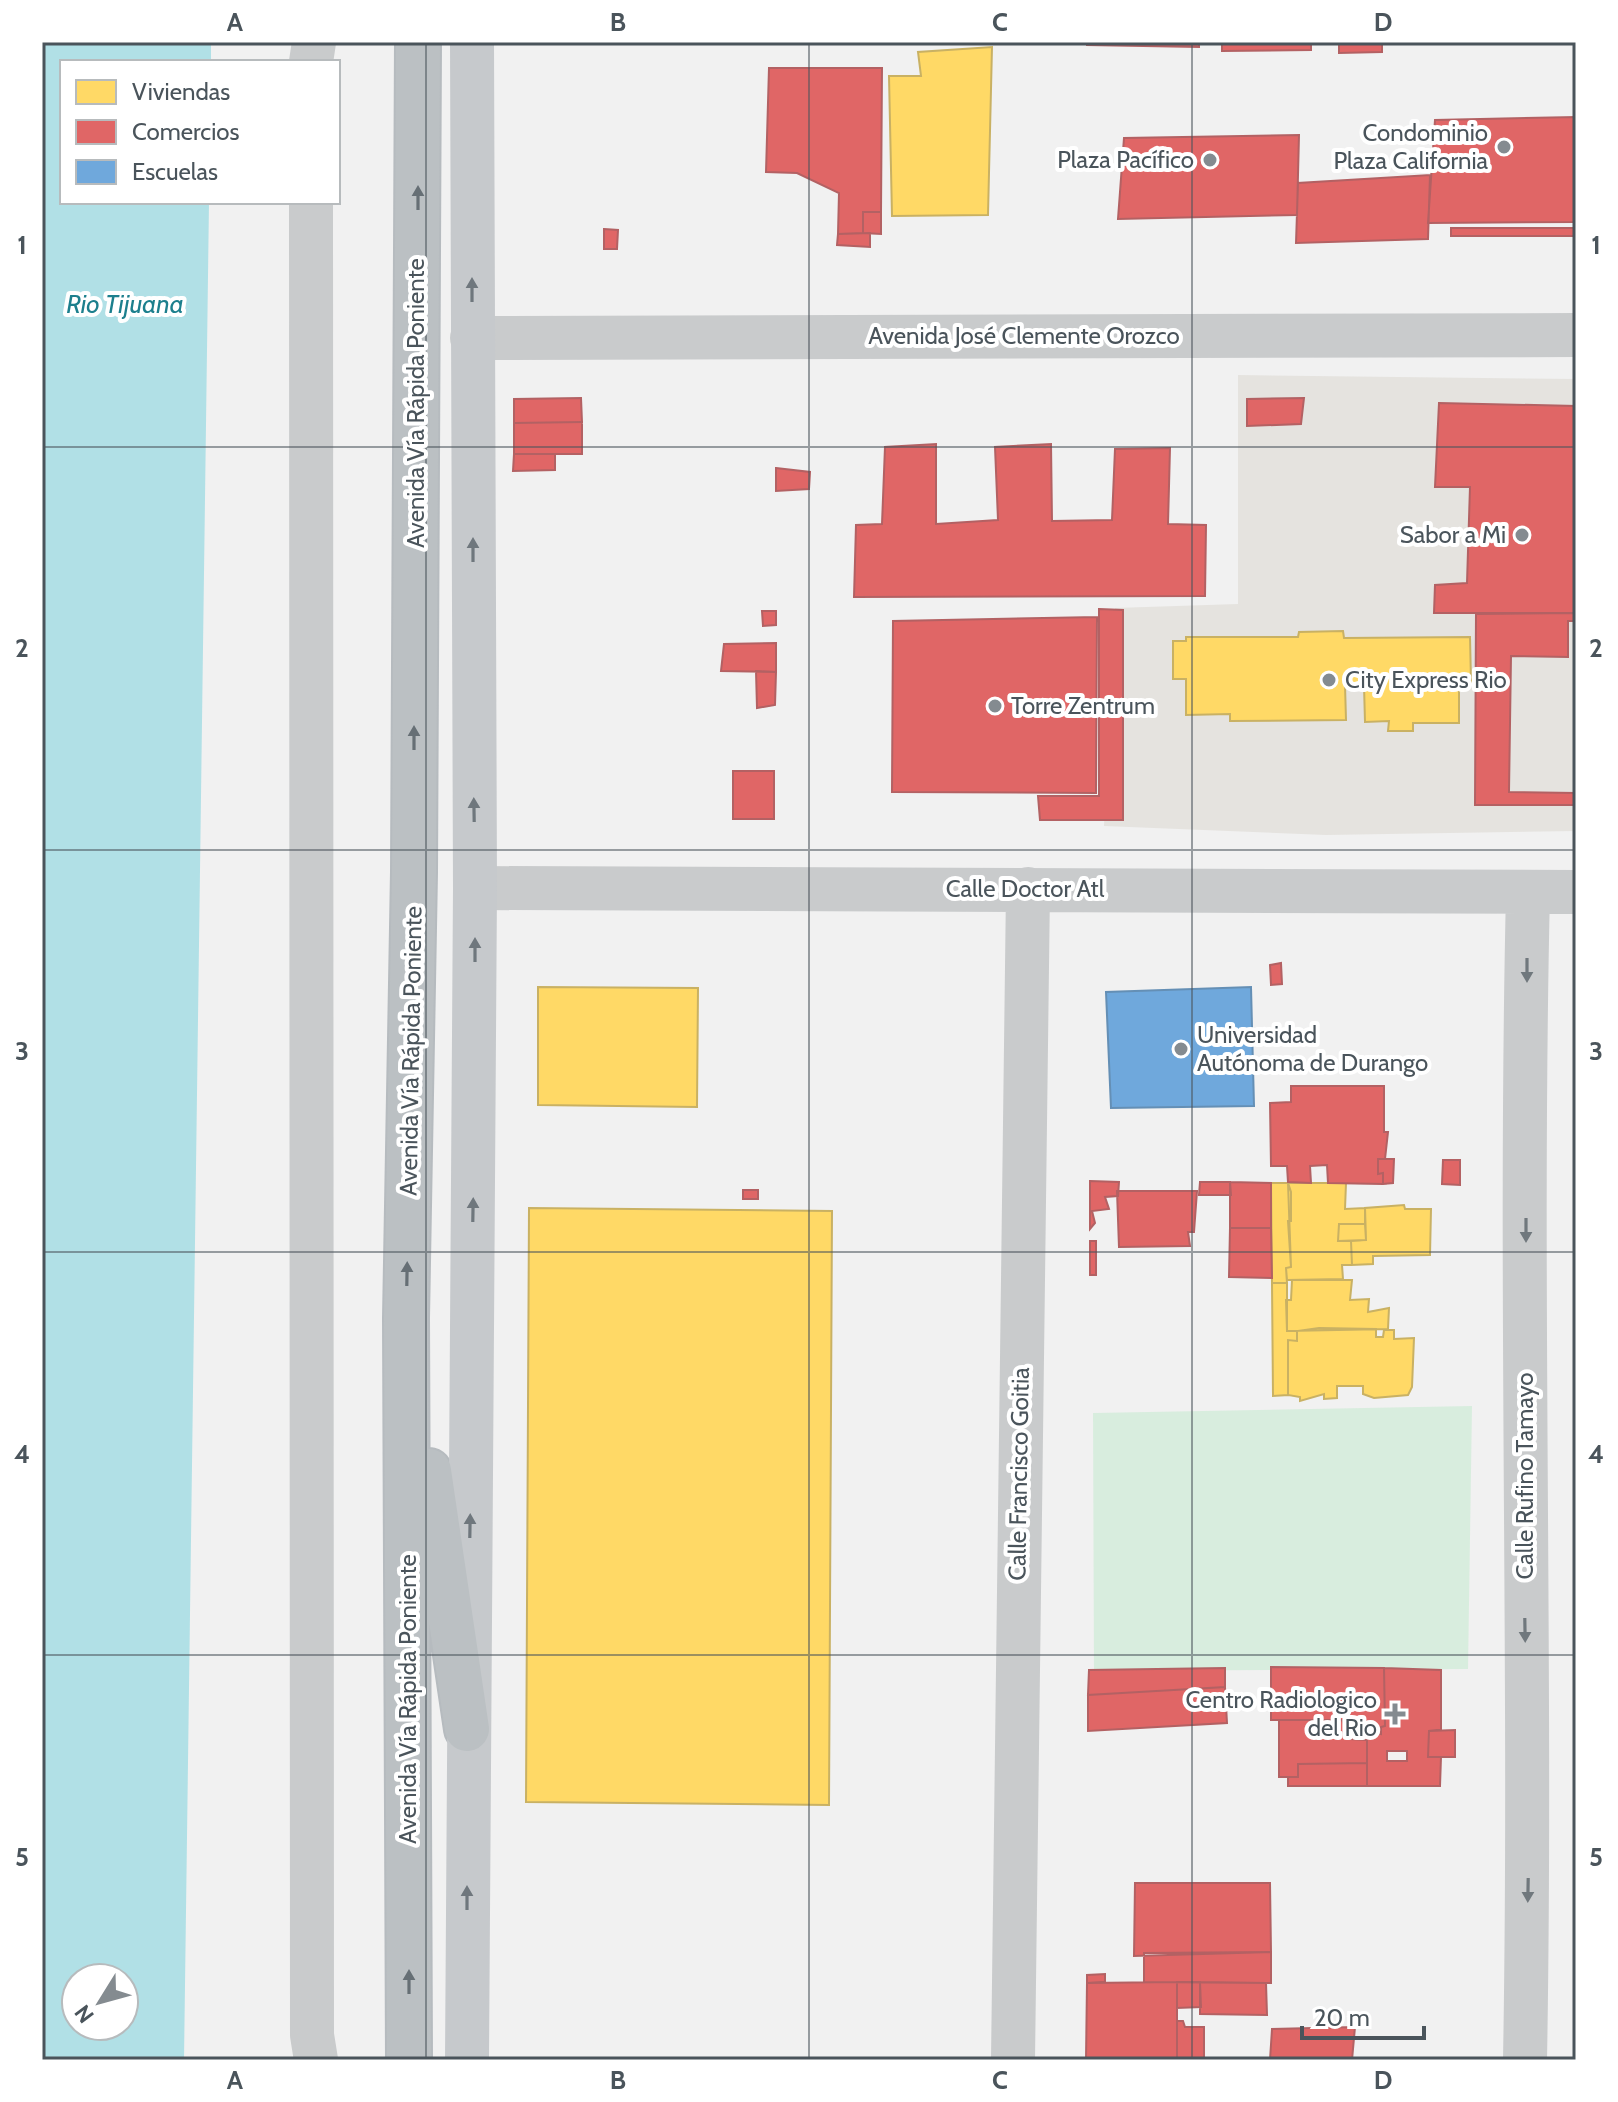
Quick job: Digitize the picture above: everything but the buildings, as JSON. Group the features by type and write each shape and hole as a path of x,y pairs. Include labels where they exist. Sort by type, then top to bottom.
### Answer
{"highway":[{"name":"Avenida Vía Rápida Poniente","path":"409,2060 406,1318 414,872 418,42"},
{"path":"406,1318 467,1729"}],"main road":[{"path":"472,42 475,888 467,1729 473,2054"}],"street":[{"path":"311,204 311,2019 316,2060"},
{"name":"Avenida José Clemente Orozco","path":"472,338 1576,335"},
{"name":"Calle Doctor Atl","path":"475,888 1576,892"},
{"name":"Calle Francisco Goitia","path":"1013,2060 1028,889"},
{"name":"Calle Rufino Tamayo","path":"1525,2060 1528,1853 1524,1526 1528,892"}],"shaded area":[{"path":"1238,375 1576,379 1576,831 1326,835 1104,826 1115,608 1238,604"}],"green space":[{"path":"1472,1406 1468,1669 1094,1671 1093,1413"}],"water":[{"name":"Rio Tijuana","path":"42,42 211,42 211,60 60,60 60,204 209,204 184,2060 42,2060"}],"place":[{"name":"Condominio Plaza California","path":"1504,147"},
{"name":"Plaza Pacífico","path":"1210,160"},
{"name":"Sabor a Mi","path":"1522,535"},
{"name":"City Express Rio","path":"1329,680"},
{"name":"Torre Zentrum","path":"995,706"},
{"name":"Universidad Autónoma de Durango","path":"1181,1049"},
{"name":"Centro Radiologico del Rio","path":"1395,1714"}]}
